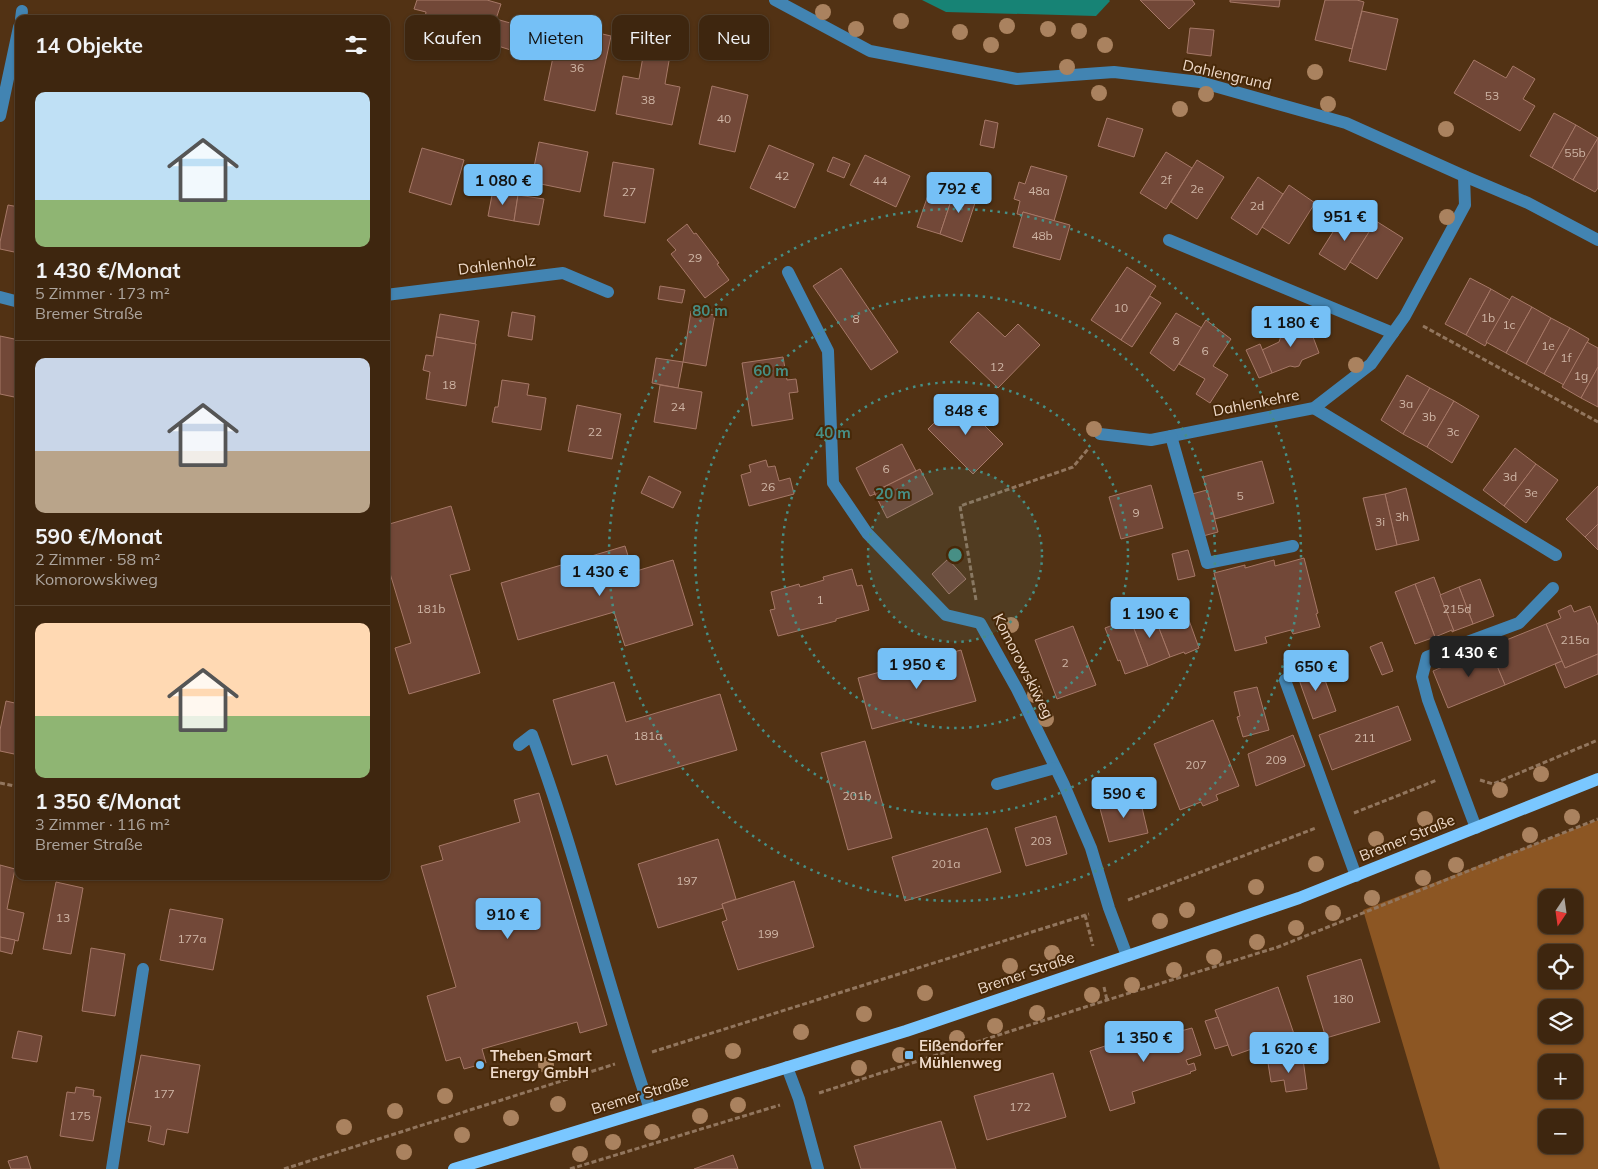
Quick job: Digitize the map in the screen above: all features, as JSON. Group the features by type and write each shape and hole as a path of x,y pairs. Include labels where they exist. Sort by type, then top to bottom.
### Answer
{"main road":[{"name":"Bremer Straße","path":"454,1169 906,1031 1299,898 1598,780"}],"street":[{"name":"Dahlengrund","path":"775,0 870,51 1018,79 1114,72 1200,82 1346,122 1528,204 1598,240"},
{"path":"0,116 15,46"},
{"name":"Dahlenkehre","path":"1100,434 1151,440 1314,408 1372,364 1405,316 1465,205 1464,176"},
{"path":"1169,240 1394,332"},
{"path":"788,272 828,351 833,483 867,533 946,615 980,623"},
{"name":"Dahlenholz","path":"390,295 563,273 608,292"},
{"path":"0,297 15,301"},
{"path":"1314,408 1556,556"},
{"path":"1171,436 1207,563 1293,546"},
{"path":"1476,828 1428,700 1422,677 1427,658 1520,624 1553,588"},
{"name":"Komorowskiweg","path":"980,623 1017,689 1091,848 1109,908 1127,956"},
{"path":"1285,680 1356,876"},
{"path":"519,745 532,736 550,784 632,1058 650,1109"},
{"path":"997,784 1055,768"},
{"path":"112,1169 143,969"},
{"path":"787,1068 800,1099 818,1169"}],"path":[{"path":"1405,316 1598,422"},
{"name":"Komorowskiweg","path":"980,623 960,506 1073,467 1100,434"},
{"path":"284,1169 1109,908 1455,773 1492,784 1598,740"},
{"path":"0,783 15,786"},
{"path":"819,1093 1278,947 1598,820"},
{"path":"1085,915 1094,948"},
{"path":"1104,987 1107,1000"},
{"path":"570,1169 781,1105"}],"shaded area":[{"path":"1598,820 1598,1169 1440,1169 1363,910"}],"water":[{"path":"922,0 1110,1 1096,16 946,12"}],"building":[{"path":"417,0 487,0 501,4 497,15 426,15 426,12 414,9"},
{"path":"1140,0 1192,0 1195,4 1169,29"},
{"path":"1230,0 1280,0 1279,7 1230,2"},
{"path":"1325,0 1357,0 1364,2 1352,49 1315,40"},
{"path":"1362,11 1398,19 1386,70 1349,61"},
{"path":"500,20 510,23 510,50 500,47"},
{"path":"1190,28 1214,30 1211,56 1187,53"},
{"path":"602,34 611,36 595,111 544,100 552,60 602,60"},
{"path":"642,60 669,60 665,84 680,87 672,125 616,114 623,76 639,79"},
{"path":"1474,60 1506,78 1513,66 1535,79 1523,99 1535,106 1520,131 1454,93"},
{"path":"712,86 748,95 735,152 699,144"},
{"path":"1554,113 1576,125 1552,168 1530,156"},
{"path":"1107,118 1143,129 1134,157 1098,146"},
{"path":"985,120 998,123 994,148 980,145"},
{"path":"1576,125 1598,138 1573,180 1552,168"},
{"path":"1598,138 1598,188 1595,192 1573,180"},
{"path":"539,142 588,152 580,192 531,182"},
{"path":"769,145 814,164 795,208 750,188"},
{"path":"422,148 464,160 451,205 409,192"},
{"path":"1166,152 1192,168 1166,209 1140,193"},
{"path":"865,155 910,176 896,207 850,185"},
{"path":"833,157 850,164 844,178 827,171"},
{"path":"1197,160 1224,177 1197,219 1171,202"},
{"path":"613,162 654,169 645,223 604,216"},
{"path":"1031,166 1067,176 1054,221 1023,212 1022,215 1017,214 1020,201 1014,199 1019,182 1025,184"},
{"path":"1258,177 1283,194 1257,235 1231,218"},
{"path":"934,178 956,186 940,234 917,227"},
{"path":"1289,185 1315,203 1289,244 1262,227"},
{"path":"956,186 978,194 962,242 940,234"},
{"path":"493,190 518,195 514,221 488,216"},
{"path":"518,195 544,199 539,225 514,221"},
{"path":"8,205 15,206 15,252 0,249"},
{"path":"1023,212 1070,225 1060,260 1013,247"},
{"path":"1345,213 1371,229 1345,270 1319,254"},
{"path":"1376,221 1403,238 1377,279 1350,262"},
{"path":"687,224 719,263 717,264 729,280 705,298 671,254 676,250 667,240"},
{"path":"1127,267 1156,286 1121,340 1091,320"},
{"path":"841,268 898,352 871,370 813,286"},
{"path":"1470,278 1491,289 1466,335 1445,324"},
{"path":"660,286 685,290 682,303 658,299"},
{"path":"1491,289 1510,300 1485,346 1466,335"},
{"path":"1150,296 1161,303 1132,347 1121,340"},
{"path":"1512,296 1532,307 1506,353 1486,342"},
{"path":"1532,307 1551,318 1526,364 1506,353"},
{"path":"691,311 715,315 706,366 683,362"},
{"path":"512,312 535,316 532,340 508,336"},
{"path":"978,312 1005,337 1018,324 1040,345 998,388 950,342"},
{"path":"1176,313 1202,328 1174,371 1150,353"},
{"path":"440,314 479,321 475,344 436,337"},
{"path":"1551,318 1570,328 1544,374 1526,364"},
{"path":"1206,320 1231,339 1213,366 1228,375 1210,403 1196,394 1205,379 1179,364"},
{"path":"1298,323 1310,329 1319,353 1302,360 1299,366 1290,366 1272,373 1262,350 1279,342 1283,330"},
{"path":"1570,328 1589,339 1564,385 1544,374"},
{"path":"0,336 15,339 15,397 0,394"},
{"path":"436,337 476,344 466,406 426,399 430,372 423,370 426,355 433,356"},
{"path":"1587,342 1598,348 1598,367 1581,398 1562,387"},
{"path":"1260,344 1272,373 1259,378 1246,350"},
{"path":"783,357 787,380 796,379 798,392 789,393 793,419 752,426 742,363"},
{"path":"656,358 683,362 678,388 652,383"},
{"path":"1598,367 1598,407 1581,398"},
{"path":"1407,375 1430,388 1403,434 1381,420"},
{"path":"502,380 529,384 527,395 546,398 541,430 492,422 495,407 498,407"},
{"path":"660,385 702,392 696,429 654,422"},
{"path":"1430,388 1454,401 1427,447 1403,434"},
{"path":"958,399 1003,444 973,474 928,429"},
{"path":"1454,401 1479,416 1452,463 1427,447"},
{"path":"577,405 621,414 612,459 568,451"},
{"path":"902,444 916,471 874,492 875,494 870,496 856,468"},
{"path":"1515,448 1536,464 1504,506 1483,490"},
{"path":"766,460 768,467 775,466 779,481 790,478 794,494 749,506 741,475 751,472 749,465"},
{"path":"1262,461 1274,503 1215,519 1203,477"},
{"path":"1536,464 1558,480 1526,523 1504,506"},
{"path":"920,469 933,494 887,518 874,492"},
{"path":"649,476 681,492 673,508 641,493"},
{"path":"1151,485 1163,528 1121,539 1109,497"},
{"path":"1598,486 1598,524 1585,537 1566,519"},
{"path":"1406,488 1419,540 1397,545 1385,494"},
{"path":"1207,490 1218,532 1203,536 1192,494"},
{"path":"1385,494 1397,545 1376,550 1363,498"},
{"path":"451,506 470,570 450,575 480,673 409,694 395,648 411,643 390,573 390,524"},
{"path":"1598,524 1598,550 1585,537"},
{"path":"625,546 633,572 673,560 693,625 625,646 614,612 518,640 501,583"},
{"path":"1188,550 1195,576 1178,580 1172,554"},
{"path":"1304,558 1320,627 1293,634 1291,630 1265,637 1267,643 1235,651 1214,573 1245,565 1245,568 1274,560 1275,566"},
{"path":"948,559 966,579 949,594 932,574"},
{"path":"852,569 857,586 862,585 869,610 836,619 836,621 778,636 770,610 775,609 771,592 799,584 800,587 824,580 823,577"},
{"path":"1434,577 1454,631 1452,632 1452,630 1435,637 1415,584"},
{"path":"1480,579 1494,616 1473,624 1459,587"},
{"path":"1415,584 1435,637 1415,644 1395,592"},
{"path":"1459,587 1473,624 1454,631 1440,595"},
{"path":"1180,602 1184,613 1186,612 1199,648 1185,654 1184,652 1170,657 1153,613"},
{"path":"1571,605 1574,612 1590,606 1598,625 1598,654 1565,668 1546,624 1561,618 1558,611"},
{"path":"1153,613 1170,657 1148,666 1131,621"},
{"path":"1131,621 1148,666 1125,674 1105,628 1121,622 1122,624"},
{"path":"1546,624 1562,661 1505,685 1489,647"},
{"path":"1073,626 1096,685 1057,699 1035,640"},
{"path":"1382,642 1393,671 1382,675 1370,647"},
{"path":"1489,647 1505,685 1448,708 1433,671"},
{"path":"961,650 976,701 872,729 858,678"},
{"path":"1598,654 1598,674 1565,688 1555,664 1562,661 1565,668"},
{"path":"1320,666 1336,711 1313,719 1297,674"},
{"path":"614,682 626,722 720,694 737,750 616,785 607,755 572,765 553,700"},
{"path":"1257,687 1269,730 1243,737 1237,717 1240,716 1234,692"},
{"path":"6,701 15,703 15,754 0,751 0,730"},
{"path":"1398,706 1411,740 1332,770 1319,735"},
{"path":"1213,720 1239,786 1216,795 1218,800 1203,806 1201,802 1180,810 1154,744"},
{"path":"1293,735 1305,766 1256,786 1248,754"},
{"path":"865,741 892,838 848,850 821,753"},
{"path":"539,793 607,1025 580,1033 577,1022 482,1049 486,1063 464,1069 460,1057 446,1061 427,996 456,987 421,866 443,860 439,846 520,822 514,800"},
{"path":"1139,795 1148,833 1109,842 1099,805"},
{"path":"1056,816 1067,854 1026,866 1015,828"},
{"path":"987,828 1001,872 905,901 892,857"},
{"path":"718,839 736,899 722,904 723,908 658,928 638,864"},
{"path":"0,865 15,869 7,909 24,913 18,941 0,937"},
{"path":"794,881 814,947 738,970 722,922 727,920 722,904"},
{"path":"56,882 83,888 71,954 43,949"},
{"path":"170,909 223,919 213,970 160,960"},
{"path":"0,937 15,940 12,954 0,951"},
{"path":"91,948 125,954 115,1016 82,1011"},
{"path":"1361,959 1380,1022 1326,1038 1307,976"},
{"path":"1278,987 1294,1034 1232,1056 1215,1010"},
{"path":"1218,1017 1228,1045 1215,1049 1205,1021"},
{"path":"1174,1023 1177,1032 1192,1028 1201,1055 1186,1060 1188,1065 1194,1063 1196,1070 1132,1092 1135,1103 1110,1111 1090,1051"},
{"path":"18,1031 42,1036 37,1062 12,1058"},
{"path":"141,1055 200,1065 188,1133 167,1129 164,1145 148,1141 151,1126 128,1122"},
{"path":"1289,1055 1290,1061 1303,1059 1307,1089 1286,1092 1284,1080 1271,1082 1268,1063 1281,1061 1281,1056"},
{"path":"1053,1073 1066,1117 987,1140 974,1096"},
{"path":"76,1087 94,1090 93,1096 101,1097 93,1141 60,1136 67,1092 75,1093"},
{"path":"941,1121 956,1169 861,1169 854,1146"},
{"path":"733,1155 738,1169 694,1169"},
{"path":"27,1156 31,1169 11,1169 8,1161"}],"place":[{"name":"Eißendorfer Mühlenweg","path":"909,1055"},
{"name":"Theben Smart Energy GmbH","path":"480,1065"}]}
